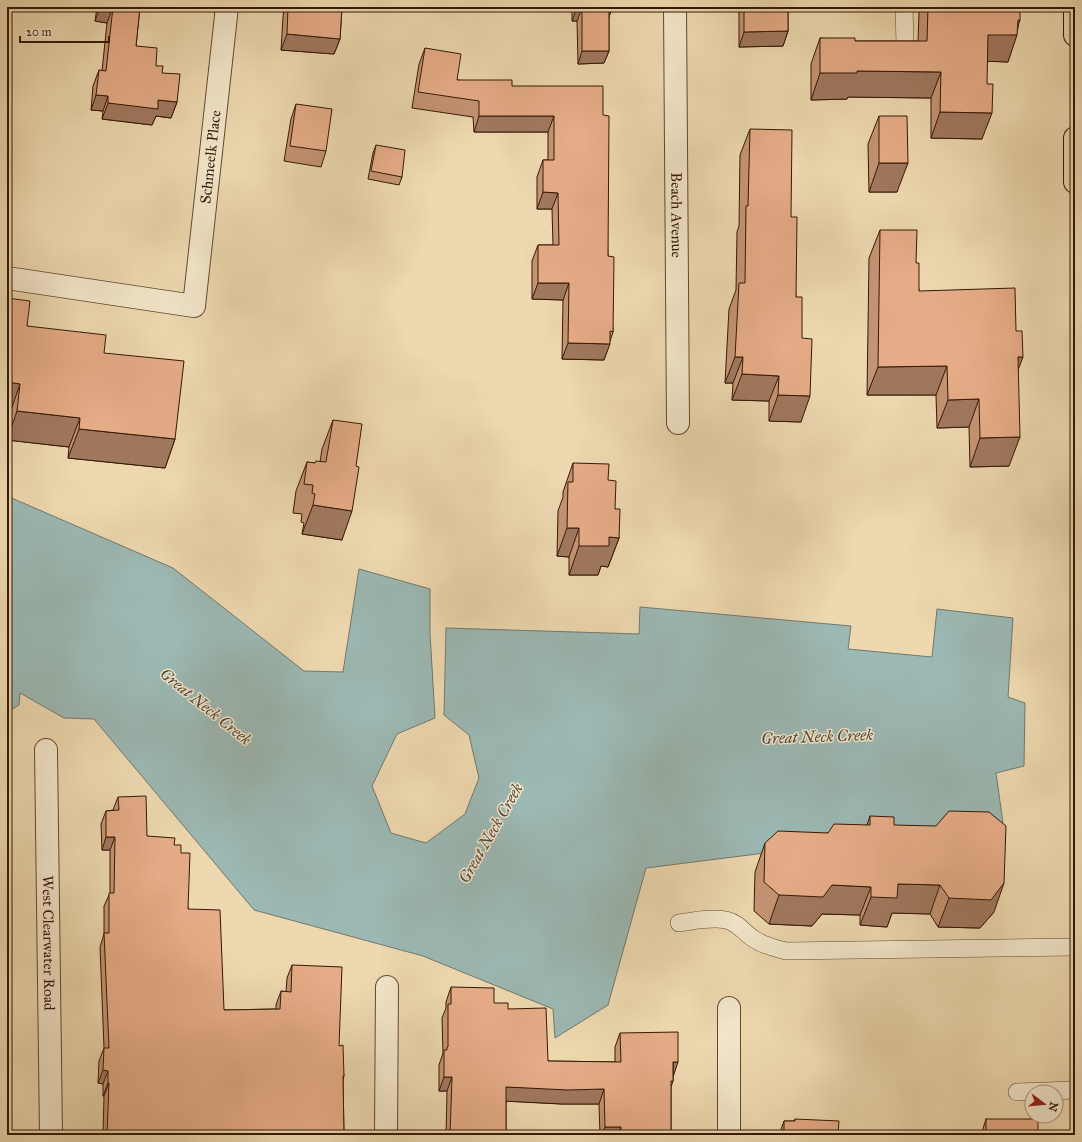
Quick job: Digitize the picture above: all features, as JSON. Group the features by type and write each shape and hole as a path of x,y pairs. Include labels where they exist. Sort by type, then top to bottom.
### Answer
{"main road":[{"path":"1075,7 1075,35"},
{"path":"1075,138 1075,182"}],"street":[{"name":"Schmeelk Place","path":"7,278 194,306 227,7"},
{"name":"Beach Avenue","path":"675,7 678,423"},
{"name":"West Clearwater Road","path":"46,750 51,1135"},
{"path":"386,1135 387,987"},
{"path":"729,1008 729,1135"}],"lane":[{"path":"904,7 905,45"},
{"path":"679,923 710,919 727,920 741,927 754,939 767,946 786,951 1075,946"},
{"path":"1017,1092 1075,1090"}],"water":[{"name":"Great Neck Creek","path":"7,496 173,568 304,671 343,672 359,569 430,589 430,633 435,718 397,734 372,786 391,833 426,843 465,814 479,778 469,735 444,715 446,628 639,634 640,607 851,626 848,649 932,657 937,609 1013,618 1008,697 1025,703 1024,766 996,773 1003,823 646,868 608,1005 555,1038 553,1009 423,956 254,910 94,719 64,718 20,693 19,705 7,712"}],"building":[{"path":"113,7 140,7 136,46 157,48 156,66 163,66 162,73 180,74 177,102 158,100 158,109 108,103 108,96 96,95 99,70 106,71"},
{"path":"288,7 342,7 340,39 287,34"},
{"path":"577,7 612,7 609,8 609,51 582,51 582,8"},
{"path":"744,7 788,7 788,31 744,32"},
{"path":"928,7 1020,7 1020,20 1018,20 1017,35 988,35 987,84 993,84 992,113 940,112 941,72 857,71 857,73 820,73 820,38 855,38 855,41 927,41"},
{"path":"425,48 461,54 457,80 512,80 512,86 603,86 603,115 609,116 608,256 614,257 613,332 610,331 610,344 568,343 569,283 538,283 538,245 559,245 558,193 543,192 543,160 554,160 554,116 479,116 479,101 418,92"},
{"path":"296,104 332,109 326,151 290,146"},
{"path":"879,116 907,116 908,163 879,163"},
{"path":"750,129 792,130 791,217 797,217 796,297 802,297 802,338 812,339 810,396 778,395 779,376 742,374 743,357 735,357 739,283 745,283 746,206 748,206"},
{"path":"376,145 405,150 402,177 371,171"},
{"path":"880,230 917,230 916,263 919,263 919,291 1015,288 1016,331 1022,331 1023,357 1018,357 1020,437 980,438 979,399 948,400 947,366 878,367"},
{"path":"7,298 30,301 27,326 106,335 104,353 184,361 175,439 79,429 80,418 17,411 20,384 7,382"},
{"path":"333,420 362,424 356,466 359,467 352,511 313,505 315,494 312,493 313,485 304,484 307,462 326,462"},
{"path":"573,463 609,464 608,480 616,481 615,509 620,509 619,538 609,537 609,546 579,546 579,528 567,528 568,482 573,482"},
{"path":"146,796 147,836 175,838 174,845 181,845 181,853 190,853 188,909 220,910 224,1010 280,1009 281,991 291,992 292,965 342,967 339,1046 343,1045 344,1135 107,1135 109,1083 108,1071 103,1070 104,1048 109,1048 104,933 109,933 109,893 114,893 115,837 106,837 106,811 119,810 118,797"},
{"path":"949,811 989,812 1006,826 1004,883 991,900 949,898 940,885 898,884 897,898 871,897 871,887 832,885 823,897 779,895 764,882 765,843 778,831 828,833 834,824 870,825 870,816 894,817 894,825 936,826"},
{"path":"451,987 494,988 494,1003 508,1003 508,1009 546,1008 548,1061 621,1062 620,1033 678,1032 678,1062 673,1062 673,1081 671,1081 671,1135 621,1134 621,1127 605,1127 604,1089 568,1090 506,1087 506,1135 450,1135 452,1077 444,1077 444,1050 447,1050 448,1047 448,1004 451,1004"},
{"path":"795,1119 839,1121 838,1135 784,1135 784,1121 795,1121"},
{"path":"986,1119 1024,1119 1024,1124 1038,1124 1038,1135 986,1135"}]}
